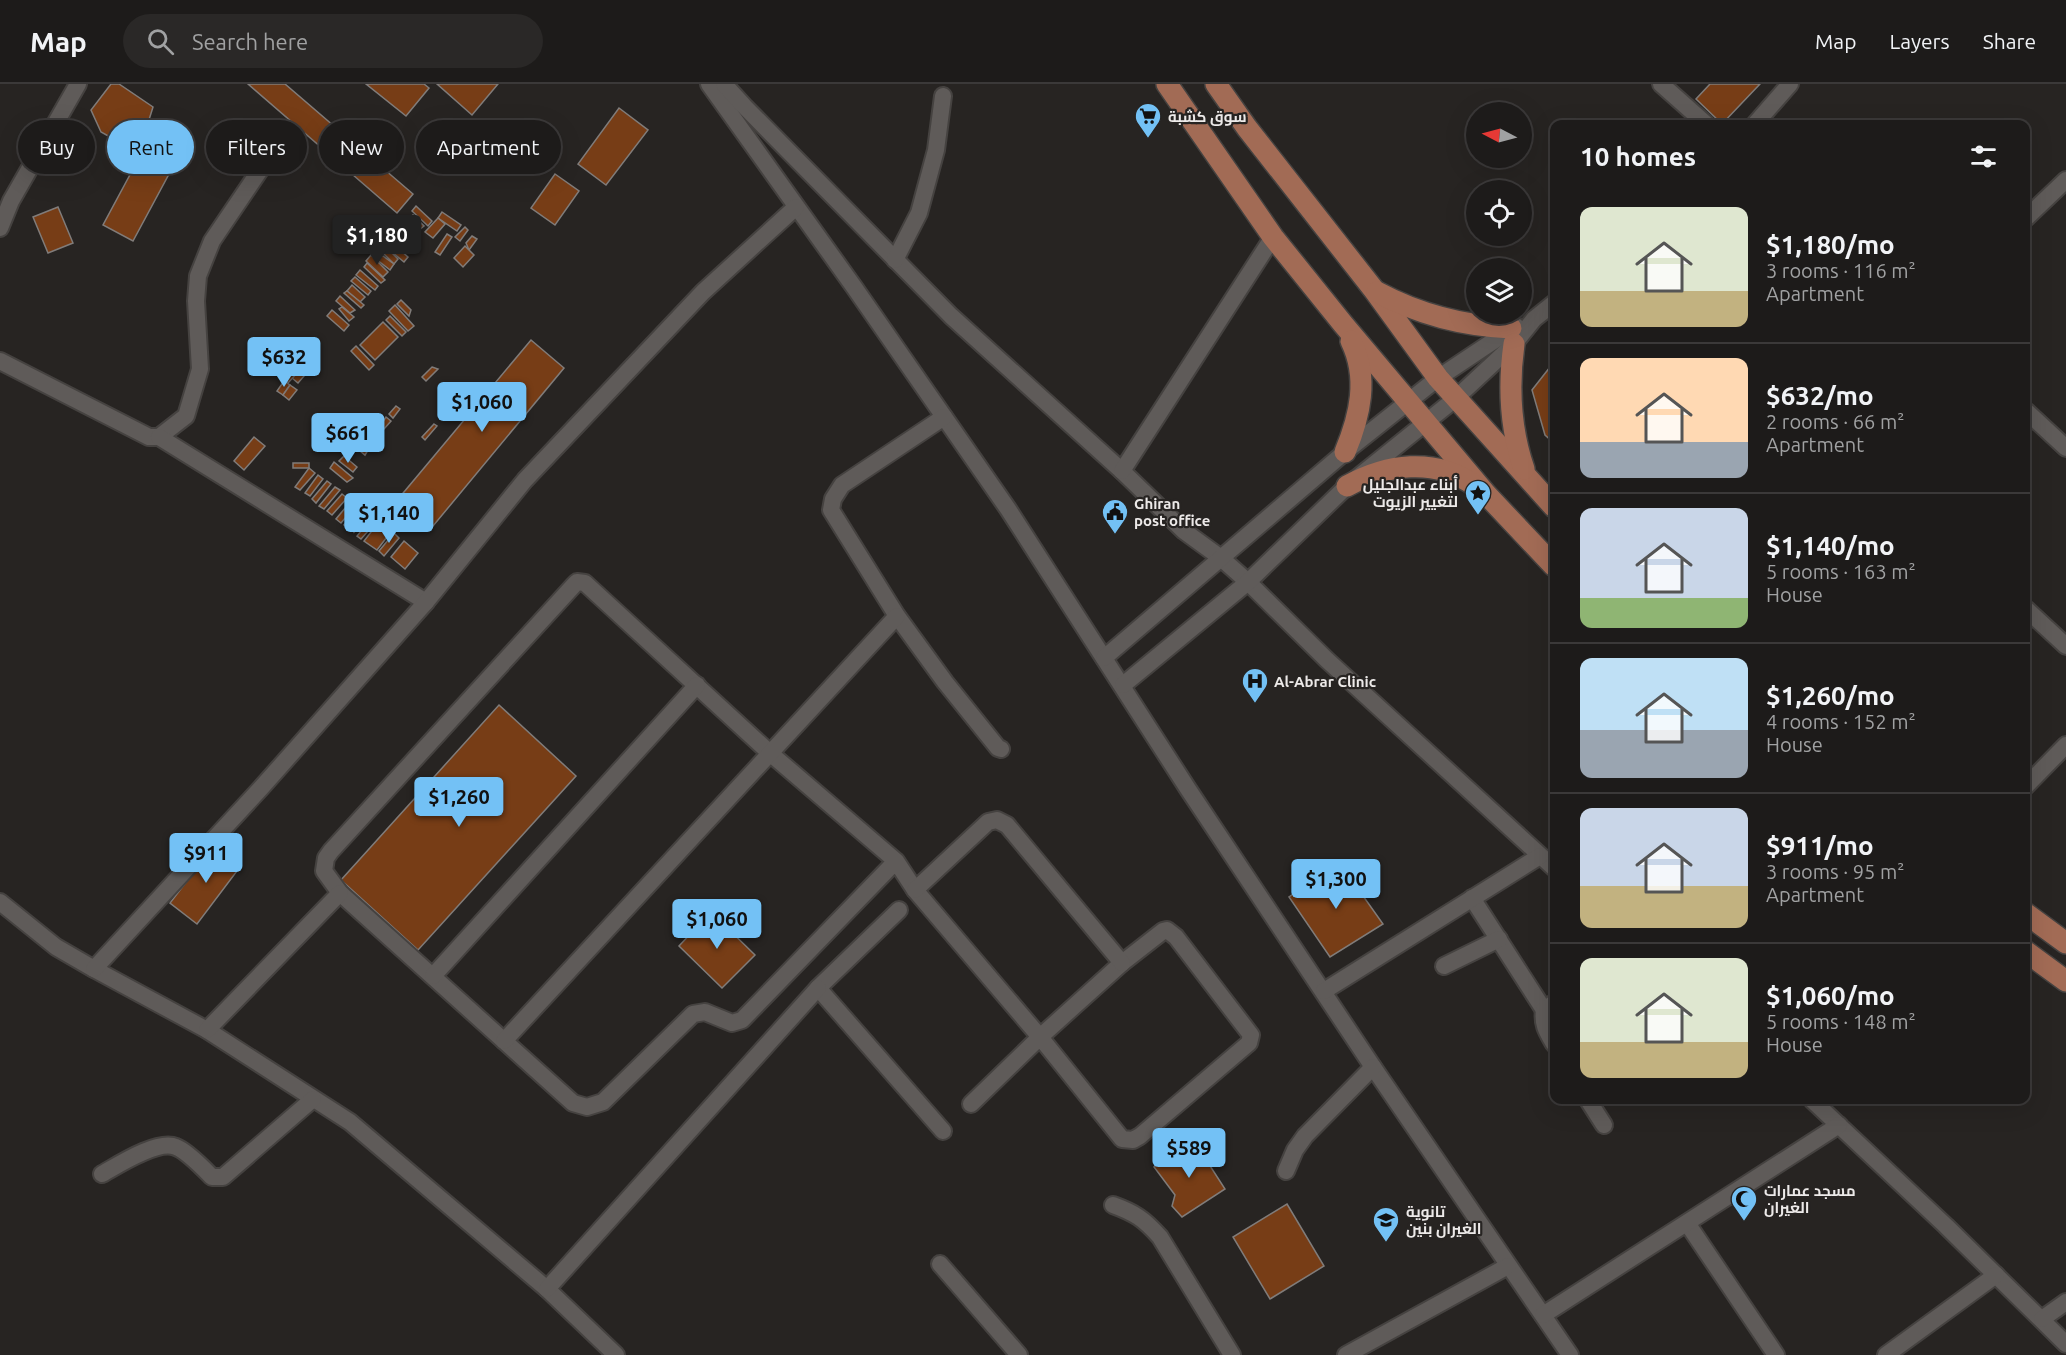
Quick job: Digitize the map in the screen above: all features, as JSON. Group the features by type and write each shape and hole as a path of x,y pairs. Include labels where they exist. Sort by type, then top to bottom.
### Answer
{"main road":[{"path":"1167,84 1273,237 1486,494 1550,562"},
{"path":"1216,84 1247,128 1374,290 1438,378 1550,503"},
{"path":"1374,290 1411,309 1450,321 1491,327 1513,336 1510,401 1515,439 1526,476"},
{"path":"1343,324 1354,348 1361,374 1361,401 1356,428 1345,452"},
{"path":"1347,486 1386,469 1407,466 1449,473 1486,494"},
{"path":"2030,917 2066,943"},
{"path":"2030,955 2066,981"}],"street":[{"path":"0,228 11,201 78,84"},
{"path":"709,84 1008,509 1188,789 1373,1067 1570,1355"},
{"path":"724,84 951,316 1122,471 1184,531 1221,558 1248,582 1327,660 1550,865"},
{"path":"1661,84 1702,120"},
{"path":"1758,120 1790,84"},
{"path":"894,260 919,213 936,150 943,96"},
{"path":"159,438 186,416 200,369 196,301 198,276 212,242 258,174"},
{"path":"2030,214 2066,180"},
{"path":"94,969 261,788 426,602 525,480 703,292 796,207"},
{"path":"1122,471 1273,237"},
{"path":"1123,686 1248,582 1347,486 1455,399 1513,336 1550,306"},
{"path":"1104,658 1345,452 1438,378 1513,336"},
{"path":"0,361 149,437 159,438 426,602"},
{"path":"2030,415 2066,448"},
{"path":"944,417 842,485 833,500 831,510 897,616 945,682 1001,749"},
{"path":"896,861 742,1020 732,1023 705,1012 693,1014 603,1102 587,1107 573,1103 340,893 324,871 326,858 577,582 589,586 771,754 896,861 915,890 1040,1037 1122,1139 1127,1141 1140,1136 1251,1040 1250,1032 1172,932 1162,931 1122,963 1040,1037 971,1104"},
{"path":"2030,613 2066,646"},
{"path":"504,1041 897,616"},
{"path":"433,976 697,686"},
{"path":"2030,782 2066,745"},
{"path":"915,890 988,822 997,820 1003,822 1044,867 1122,963"},
{"path":"1324,991 1540,856"},
{"path":"207,1030 340,893"},
{"path":"1472,898 1498,939 1549,1007 1543,1019 1544,1028 1550,1038"},
{"path":"0,902 57,946 94,969 207,1030 350,1122 547,1289 616,1355"},
{"path":"547,1289 818,988 899,910"},
{"path":"1444,966 1498,939"},
{"path":"818,988 943,1131"},
{"path":"1286,1171 1295,1150 1305,1136 1373,1067"},
{"path":"102,1174 139,1154 163,1146 175,1146 212,1177 223,1177 313,1099"},
{"path":"1591,1104 1604,1125"},
{"path":"1816,1104 2066,1344"},
{"path":"1543,1315 1839,1125"},
{"path":"1113,1205 1134,1213 1147,1222 1160,1237 1232,1355"},
{"path":"1687,1223 1776,1355"},
{"path":"939,1264 1019,1355"},
{"path":"1346,1355 1508,1266"},
{"path":"1886,1355 1996,1275"},
{"path":"2042,1319 2066,1302"}],"building":[{"path":"111,84 119,84 153,107 149,120 107,120 107,135 101,132 91,110"},
{"path":"248,84 285,84 327,120 319,120 319,145 307,135 307,120 290,120"},
{"path":"366,84 424,84 429,88 406,116"},
{"path":"437,84 498,84 472,115"},
{"path":"1710,84 1760,84 1726,120 1718,120 1696,99"},
{"path":"619,108 648,130 606,185 578,164"},
{"path":"130,174 169,174 133,241 103,225"},
{"path":"352,174 390,174 413,194 397,213"},
{"path":"555,174 579,191 555,225 531,208"},
{"path":"416,206 432,221 428,226 412,211"},
{"path":"58,207 73,243 48,253 33,217"},
{"path":"442,212 461,225 457,231 438,218"},
{"path":"413,215 424,226 419,230 407,219"},
{"path":"438,218 445,224 433,238 425,232"},
{"path":"401,221 419,235 416,240 397,225"},
{"path":"465,227 468,230 460,241 455,237"},
{"path":"395,229 412,241 409,245 392,233"},
{"path":"447,234 452,237 440,255 435,252"},
{"path":"394,236 409,245 406,252 391,242"},
{"path":"472,236 477,239 469,250 466,243"},
{"path":"391,242 408,257 404,262 386,247"},
{"path":"383,244 398,259 394,264 379,249"},
{"path":"465,246 474,255 463,267 454,258"},
{"path":"376,251 394,264 390,270 371,255"},
{"path":"371,255 388,272 383,277 366,261"},
{"path":"367,263 385,280 381,283 364,267"},
{"path":"360,270 378,286 375,290 356,275"},
{"path":"355,277 371,291 368,295 351,281"},
{"path":"352,285 365,297 360,302 347,291"},
{"path":"347,291 364,305 361,308 344,293"},
{"path":"340,296 355,310 350,313 336,301"},
{"path":"401,300 411,310 409,316 397,304"},
{"path":"395,305 414,326 408,331 389,311"},
{"path":"342,307 354,317 349,321 339,309"},
{"path":"332,310 349,325 344,331 327,316"},
{"path":"390,316 406,332 402,336 386,320"},
{"path":"383,322 398,337 375,360 360,345"},
{"path":"531,340 564,368 433,526 399,498"},
{"path":"356,346 374,365 369,370 351,351"},
{"path":"306,361 311,368 298,383 292,378"},
{"path":"290,365 299,371 288,383 282,377"},
{"path":"432,367 438,369 426,381 422,377"},
{"path":"1550,367 1550,439 1545,435 1532,390"},
{"path":"284,381 290,385 283,395 277,391"},
{"path":"290,385 297,390 289,400 283,395"},
{"path":"396,406 400,409 393,418 389,414"},
{"path":"386,417 391,421 384,429 380,426"},
{"path":"434,424 437,426 425,440 422,437"},
{"path":"372,430 378,434 365,455 359,450"},
{"path":"361,432 367,437 356,448 351,443"},
{"path":"254,437 265,446 244,470 234,461"},
{"path":"344,456 357,467 353,472 339,461"},
{"path":"334,462 353,478 347,482 330,468"},
{"path":"293,463 309,463 309,468 293,468"},
{"path":"309,468 315,473 300,490 295,487"},
{"path":"318,475 323,479 310,496 305,493"},
{"path":"327,481 331,484 316,503 312,499"},
{"path":"335,487 340,490 324,509 319,506"},
{"path":"342,494 347,498 332,515 327,511"},
{"path":"351,501 356,505 341,523 336,519"},
{"path":"360,505 365,509 364,513 349,529 344,525"},
{"path":"364,513 367,515 354,532 352,528"},
{"path":"372,518 376,522 361,539 357,536"},
{"path":"378,523 390,533 377,550 364,541"},
{"path":"394,533 399,538 384,556 379,551"},
{"path":"404,541 418,553 405,569 391,557"},
{"path":"499,705 576,776 418,950 341,880"},
{"path":"220,838 237,871 197,924 170,903"},
{"path":"1339,862 1383,924 1330,957 1289,897"},
{"path":"711,912 755,955 722,988 679,946"},
{"path":"1194,1141 1225,1189 1182,1217 1172,1206 1175,1195 1154,1167"},
{"path":"1287,1204 1324,1266 1270,1299 1233,1237"}],"place":[{"name":"سوق كشبة","path":"1148,139"},
{"name":"أبناء عبدالجليل لتغيير الزيوت","path":"1478,516"},
{"name":"Ghiran post office","path":"1115,535"},
{"name":"Al-Abrar Clinic","path":"1255,704"},
{"name":"مسجد عمارات الغيران","path":"1744,1222"},
{"name":"تانوية الغيران بنين","path":"1386,1243"}]}
